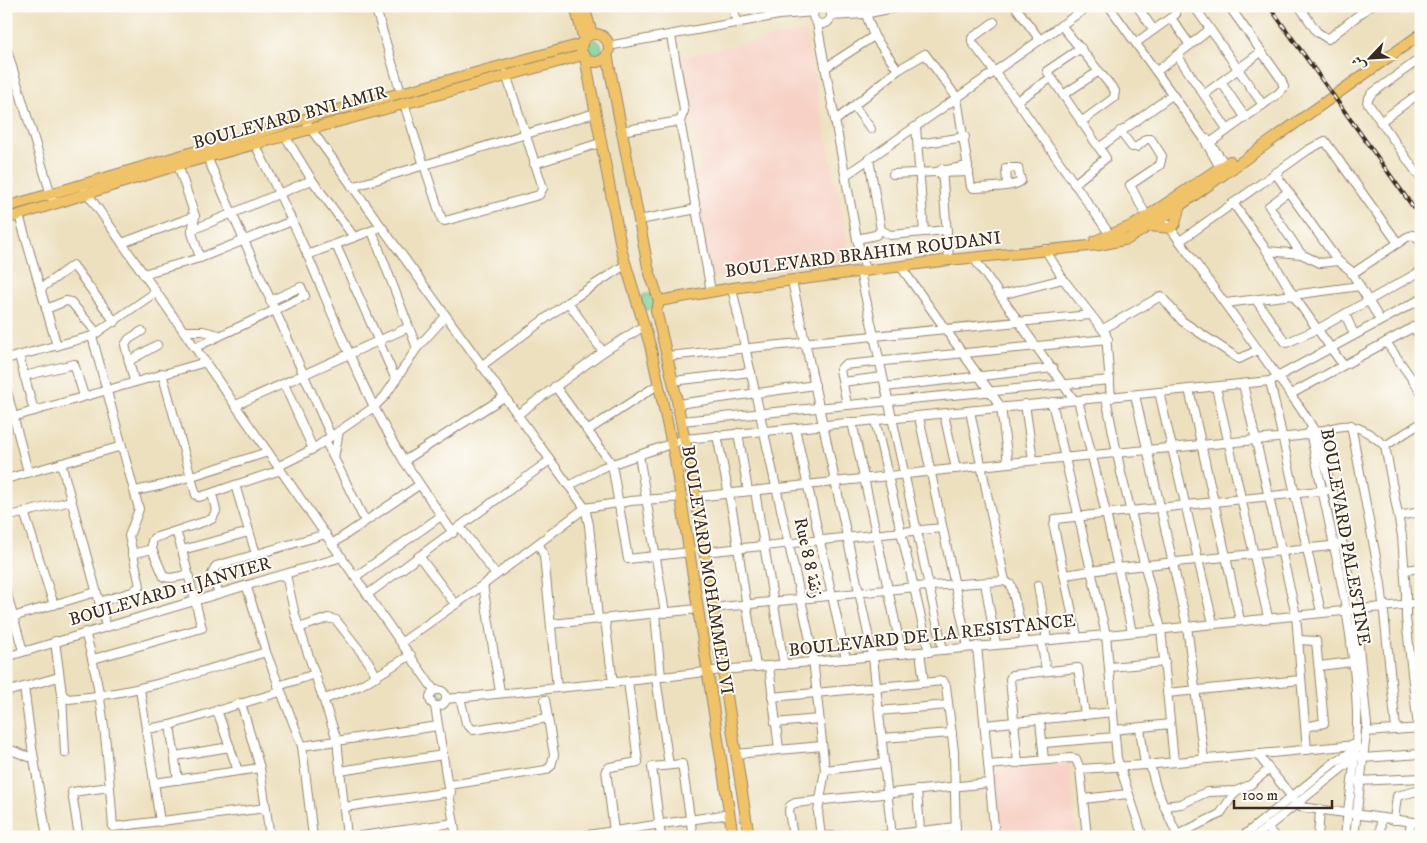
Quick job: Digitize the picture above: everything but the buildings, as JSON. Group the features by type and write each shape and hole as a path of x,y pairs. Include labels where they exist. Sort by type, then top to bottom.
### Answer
{"main road":[{"path":"575,6 586,40"},
{"path":"584,6 586,40 584,56 591,61 599,61 608,50 603,37 586,40"},
{"name":"BOULEVARD BRAHIM ROUDANI","path":"1163,212 1180,205 1225,169 1421,26"},
{"name":"BOULEVARD BRAHIM ROUDANI","path":"656,302 732,288 973,257 1072,247 1114,239 1128,239 1148,222 1421,34"},
{"name":"BOULEVARD BNI AMIR","path":"6,218 19,215 53,199 305,119 586,40"},
{"name":"BOULEVARD MOHAMMED VI","path":"608,50 621,132 696,497 703,552 749,837"},
{"name":"BOULEVARD BNI AMIR","path":"85,189 178,166 506,74 584,56"},
{"name":"BOULEVARD MOHAMMED VI","path":"584,56 625,265 644,326 682,497 706,671 733,837"},
{"name":"BOULEVARD BNI AMIR","path":"6,206 53,199"},
{"path":"1148,222 1173,226 1180,205"},
{"path":"649,292 656,302 650,313 639,306 642,294 649,292"}],"street":[{"path":"375,6 401,93"},
{"path":"733,6 737,23"},
{"path":"777,6 778,15"},
{"path":"1015,6 1040,40"},
{"path":"846,175 1089,6"},
{"path":"1109,6 1225,169"},
{"path":"1137,6 1153,29"},
{"path":"1136,42 1177,13 1174,6"},
{"path":"1209,144 1227,129 1263,105 1284,87 1281,79 1229,6"},
{"path":"1299,6 1317,32 1328,39 1370,6"},
{"path":"608,50 778,15 814,12 819,7 827,7 831,16"},
{"path":"817,23 826,23 831,16 864,10 899,7"},
{"path":"1197,7 1209,30 1263,105"},
{"path":"864,10 874,36 898,70"},
{"path":"814,12 858,239 873,336 943,650"},
{"path":"1171,18 1190,45"},
{"path":"994,22 971,40 1017,101 1114,239"},
{"path":"1061,25 1081,48 1116,95 1081,122"},
{"path":"1157,71 1209,30"},
{"path":"672,36 684,111 680,121 711,291"},
{"path":"825,68 874,36"},
{"path":"6,47 53,199"},
{"path":"1074,184 1104,161 1105,154 1047,71 1081,48"},
{"path":"1205,94 1261,52"},
{"path":"834,121 898,70 925,54 957,98 972,188 1007,186"},
{"path":"1177,55 1227,129"},
{"path":"1421,58 1368,97 1368,105 1421,179"},
{"path":"1063,96 1099,71"},
{"path":"404,104 440,217 445,221 539,195 542,188 506,74"},
{"path":"1017,101 1051,78"},
{"path":"1221,82 1245,117"},
{"path":"1100,147 1172,94"},
{"path":"1380,122 1418,94 1421,104"},
{"path":"854,106 870,129"},
{"path":"352,187 595,112"},
{"path":"305,119 310,129 380,227 585,508 613,683"},
{"path":"621,132 680,121"},
{"path":"916,127 924,232"},
{"path":"1120,131 1132,147 1137,147 1146,139 1151,140 1162,156 1160,165 1130,185 1148,222"},
{"path":"285,136 312,180 354,237"},
{"path":"918,144 964,137"},
{"path":"1182,240 1308,150 1325,141 1398,243"},
{"path":"534,164 600,143"},
{"path":"255,144 292,221 348,353 374,407 419,485 453,533"},
{"path":"207,157 303,375 334,458 365,521"},
{"path":"869,159 881,230"},
{"path":"178,166 195,216 192,238 200,258"},
{"path":"892,174 969,169"},
{"path":"940,172 950,260"},
{"path":"1275,173 1338,261 1352,274 1380,320"},
{"path":"192,230 312,180"},
{"path":"85,189 434,690 442,691 446,699 442,705 435,706"},
{"path":"1288,192 1270,206 1301,254"},
{"path":"1234,203 1267,251 1293,295 1343,365"},
{"path":"639,220 696,209"},
{"name":"BOULEVARD PALESTINE","path":"1163,212 1309,421 1332,489 1355,609 1366,732 1359,751 1351,813 1354,837"},
{"path":"19,215 57,346"},
{"path":"122,243 195,216"},
{"path":"143,274 200,258 292,221"},
{"path":"307,255 380,227"},
{"path":"372,230 416,348"},
{"path":"858,239 876,235 881,230"},
{"path":"881,230 890,235 947,230"},
{"path":"1352,274 1413,235 1421,242"},
{"path":"336,245 396,380"},
{"path":"1045,249 1063,279 1103,329 1108,340 1109,398 1116,453 1161,630 1174,762"},
{"path":"1267,251 1301,254 1320,263 1338,261"},
{"path":"973,257 1076,400 1106,513 1132,632"},
{"path":"40,289 73,265 115,322"},
{"path":"481,366 568,302 625,265"},
{"path":"901,267 1001,407 1008,463"},
{"path":"1256,300 1285,343 1318,329 1421,271"},
{"path":"1001,295 1063,279"},
{"path":"792,281 873,657 892,836"},
{"path":"303,292 319,285"},
{"path":"1226,303 1360,286"},
{"path":"196,347 305,296 301,287 270,301"},
{"name":"Rue 8 8 زنقة","path":"732,288 778,488 814,662 825,770 825,783 819,801 820,836"},
{"path":"6,359 95,335 156,292"},
{"path":"1103,329 1161,296 1182,320 1234,360 1258,350"},
{"path":"569,486 594,471 671,442 685,439 1270,381 1421,299"},
{"path":"46,309 66,301 71,302 95,335 106,390 139,509 130,536 132,554 140,586 132,592 99,602"},
{"path":"568,302 603,352"},
{"path":"1345,314 1354,334"},
{"path":"667,356 1090,315"},
{"path":"162,373 198,497 235,486 280,468 313,449 374,407 396,380 416,348 445,317"},
{"path":"1291,394 1421,323"},
{"path":"517,415 603,352 644,326"},
{"path":"1413,327 1421,338"},
{"path":"236,405 407,328"},
{"path":"184,330 203,331 219,335"},
{"path":"134,381 126,342 142,331"},
{"path":"847,404 840,370 842,366 1108,340"},
{"path":"1386,342 1421,392"},
{"path":"129,361 157,345"},
{"path":"19,356 34,410"},
{"path":"10,418 162,373 206,362"},
{"path":"24,376 74,364 84,396"},
{"path":"885,387 1053,368"},
{"path":"673,382 751,372"},
{"path":"843,382 882,377"},
{"path":"681,421 989,390 1110,380"},
{"path":"1270,381 1321,612"},
{"path":"284,384 313,449"},
{"path":"587,431 658,384"},
{"path":"1243,384 1296,615 1307,750"},
{"path":"555,386 612,464 628,558 690,552"},
{"path":"678,404 815,386"},
{"path":"1216,387 1268,617"},
{"path":"6,388 10,418 28,472"},
{"path":"1189,389 1240,620"},
{"path":"1160,392 1213,623"},
{"path":"1135,395 1187,626 1204,760"},
{"path":"404,461 504,397"},
{"path":"1052,402 1063,458 1106,635 1114,734 1119,766 1143,837"},
{"path":"1025,404 1033,460"},
{"path":"970,411 1005,581"},
{"path":"944,414 956,469"},
{"path":"919,417 955,585 973,647 985,725 995,837"},
{"path":"876,420 929,652"},
{"path":"852,422 902,654"},
{"path":"1385,446 1421,423"},
{"path":"696,497 905,476 1033,460 1283,438 1313,434 1339,426 1354,429 1385,446"},
{"path":"795,428 846,659"},
{"path":"1354,429 1371,520 1384,607 1396,729"},
{"path":"334,458 339,431"},
{"path":"738,433 765,547 784,665"},
{"name":"BOULEVARD PALESTINE","path":"1313,434 1335,546 1352,662 1357,712 1358,781 1344,837"},
{"path":"717,435 730,493 756,667"},
{"path":"6,479 122,446"},
{"path":"1366,732 1420,728 1411,666 1405,570 1398,516 1385,446"},
{"path":"135,491 191,477 268,452"},
{"path":"639,454 648,499 665,613"},
{"path":"368,594 550,460"},
{"path":"61,463 106,626"},
{"path":"332,544 419,485"},
{"path":"235,486 256,554"},
{"path":"1077,636 1054,520 1060,517 1241,500 1332,489"},
{"path":"188,575 171,578 164,577 152,549 152,542 154,538 212,519 216,511 212,493"},
{"path":"402,642 539,544 585,508 648,499 682,497"},
{"path":"6,517 71,501"},
{"path":"24,512 54,604"},
{"path":"1398,516 1421,512"},
{"path":"355,576 441,516"},
{"path":"460,527 496,575"},
{"path":"703,552 848,539 942,528"},
{"path":"93,659 202,628 176,531"},
{"path":"182,550 249,532"},
{"path":"219,594 212,574 213,568 326,534"},
{"path":"539,544 544,556 557,688"},
{"path":"1064,575 1344,545"},
{"path":"132,554 152,549"},
{"path":"419,556 455,604"},
{"name":"BOULEVARD 11 JANVIER","path":"6,656 247,587 342,557"},
{"path":"1405,570 1421,568"},
{"path":"286,575 300,628 337,740 348,837"},
{"path":"712,608 914,587 1005,581 1011,585 1025,642"},
{"path":"985,583 996,645"},
{"path":"483,585 500,692"},
{"path":"1038,585 1046,670"},
{"path":"247,587 266,652 302,746 312,837"},
{"path":"6,591 10,618 23,651"},
{"path":"10,618 96,592"},
{"name":"BOULEVARD DE LA RESISTANCE","path":"446,699 500,692 613,683 706,671 929,652 1077,636 1161,630 1268,617 1421,603"},
{"path":"551,624 698,609"},
{"path":"655,614 658,678 669,765"},
{"path":"300,628 328,618 336,620 368,661 377,677"},
{"path":"85,632 93,659 100,697 115,837"},
{"path":"1298,640 1316,641 1319,666 1324,723 1306,727"},
{"path":"55,641 62,694 65,753"},
{"path":"62,694 68,699 100,697 140,689 266,652"},
{"path":"920,652 924,682"},
{"path":"325,699 377,677 411,655"},
{"path":"1110,667 1165,662"},
{"path":"1319,666 1352,662"},
{"path":"1411,666 1421,665"},
{"path":"769,666 779,749"},
{"path":"1018,763 1011,676 1046,670 1078,668 1085,715"},
{"path":"147,729 170,725 241,703 315,674"},
{"path":"6,692 59,676"},
{"path":"1167,693 1301,680"},
{"path":"628,681 638,762"},
{"path":"772,697 924,682 944,682 952,733 956,837"},
{"path":"24,687 47,836 37,837"},
{"path":"140,689 160,822"},
{"path":"434,690 430,694 430,700 435,706 450,788 456,837"},
{"path":"460,697 466,723 473,730 548,718"},
{"path":"344,807 546,770 551,766 554,755 545,700"},
{"path":"241,703 260,768 270,837"},
{"path":"879,711 948,705"},
{"path":"217,710 238,771"},
{"path":"985,725 1040,721 1113,712"},
{"path":"775,723 819,719"},
{"path":"1040,721 1044,743 1044,760"},
{"path":"1044,743 1114,734 1170,724"},
{"path":"170,725 178,780"},
{"path":"302,746 438,726"},
{"path":"1140,728 1148,765 1178,836 1220,814 1236,791"},
{"path":"882,738 952,733"},
{"path":"736,754 822,746"},
{"path":"175,756 230,747"},
{"path":"6,748 29,757 33,753"},
{"path":"1080,769 1148,765 1307,750 1421,754"},
{"path":"1242,837 1359,751"},
{"path":"340,771 443,755"},
{"path":"1258,755 1293,800 1304,808 1421,822"},
{"path":"988,765 1074,758 1080,769 1087,837"},
{"path":"614,831 606,770 610,767 647,761 652,767 661,837"},
{"path":"825,770 884,763"},
{"path":"652,767 682,764 693,837"},
{"path":"154,783 260,768"},
{"path":"1164,806 1181,804 1207,792 1236,791 1250,785 1268,770"},
{"path":"1358,781 1421,778"},
{"path":"793,837 790,806 801,801 819,801 990,783"},
{"path":"79,837 72,792 110,787"},
{"path":"918,790 920,830"},
{"path":"1394,820 1397,796 1421,790"},
{"path":"6,793 6,799"},
{"path":"1083,799 1128,794"},
{"path":"1255,837 1293,800"},
{"path":"113,827 266,808"},
{"path":"1318,837 1320,811"},
{"path":"574,837 614,831 629,833 659,824 730,814"},
{"path":"1380,837 1381,818"},
{"path":"1409,837 1411,822"},
{"path":"354,837 454,823"},
{"path":"423,827 424,837"},
{"path":"820,836 892,836 920,830 956,827"},
{"path":"1267,827 1276,837"}],"shaded area":[{"path":"805,31 851,260 711,278 692,173 702,170 679,57"},
{"path":"1069,763 1077,837 1002,837 995,771"}],"green space":[{"path":"594,40 600,42 602,48 600,54 594,56 588,54 586,48 588,42"},
{"path":"647,294 655,302 647,310 639,302"},
{"path":"440,692 443,693 443,703 436,704 433,703 432,696 433,693"}],"railway":[{"path":"1269,6 1421,218"}]}
